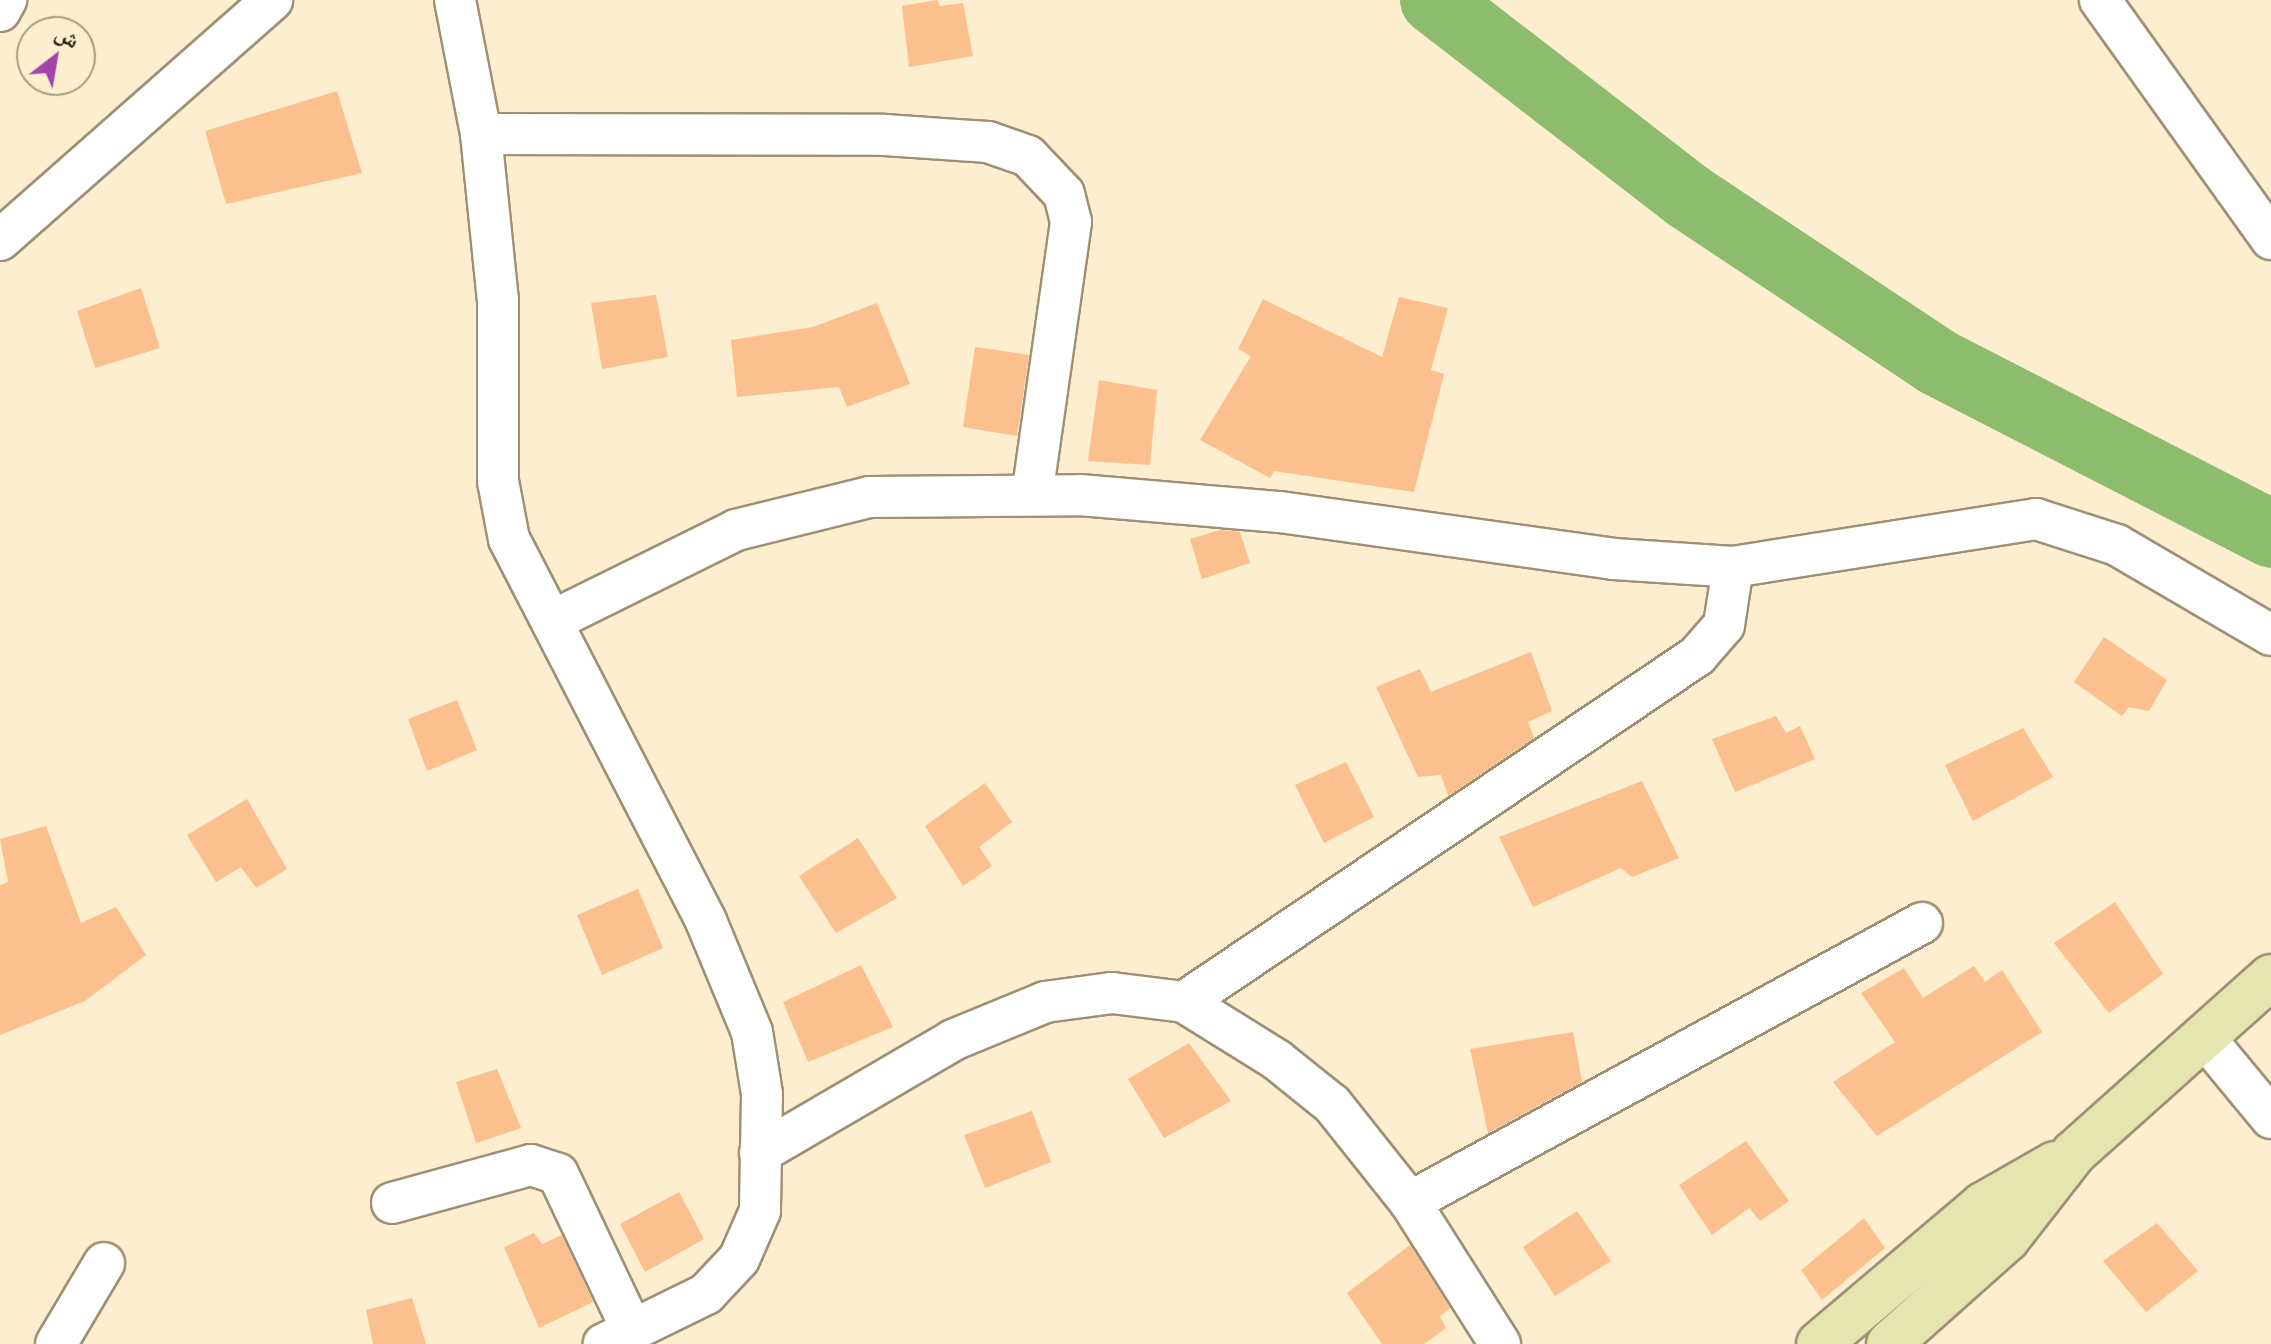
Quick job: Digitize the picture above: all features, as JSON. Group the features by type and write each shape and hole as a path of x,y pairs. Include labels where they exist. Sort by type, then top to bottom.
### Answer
{"main road":[{"path":"1892,1343 2007,1239 2074,1153 2271,977"},
{"path":"1819,1344 1983,1205 2074,1153"}],"street":[{"path":"0,11 6,0"},
{"path":"0,240 272,0"},
{"path":"392,1203 531,1165 558,1174 618,1337 706,1294 739,1259 760,1211 762,1094 752,1032 706,921 554,620 509,539 498,481 498,300 481,134 455,0"},
{"path":"2100,0 2271,239"},
{"path":"481,134 885,135 988,142 1028,156 1064,194 1071,222 1032,495"},
{"path":"554,620 736,530 869,497 1032,495 1280,512 1614,559 1733,567 2036,519 2117,545 2271,635"},
{"path":"1184,1002 1697,656 1724,625 1733,567"},
{"path":"1410,1202 1922,923"},
{"path":"760,1153 953,1040 1045,1002 1112,993 1184,1002 1277,1060 1332,1104 1410,1202 1500,1344"},
{"path":"2204,1037 2271,1118"},
{"path":"56,1344 104,1263"}],"building":[{"path":"937,0 940,6 963,3 973,56 909,67 902,6"},
{"path":"337,91 362,173 226,204 205,131"},
{"path":"141,288 160,348 95,368 77,311"},
{"path":"656,295 668,357 602,369 591,303"},
{"path":"1399,297 1448,308 1431,370 1444,374 1414,492 1274,471 1270,478 1200,440 1251,356 1238,349 1263,299 1382,357"},
{"path":"877,303 910,384 847,407 839,387 737,397 731,340 813,327"},
{"path":"975,347 1029,355 1017,436 963,427"},
{"path":"1099,380 1157,390 1150,465 1088,461"},
{"path":"1220,530 1240,532 1250,563 1202,579 1190,539"},
{"path":"2104,637 2167,680 2149,711 2129,707 2122,716 2074,682"},
{"path":"1531,652 1552,711 1528,722 1534,738 1448,796 1441,775 1418,777 1376,687 1420,669 1431,692"},
{"path":"457,700 477,750 427,771 408,719"},
{"path":"1776,716 1786,733 1800,726 1815,759 1735,792 1712,739"},
{"path":"2023,728 2053,777 1973,821 1945,765"},
{"path":"1346,762 1374,817 1324,843 1295,785"},
{"path":"1642,781 1679,858 1632,877 1621,868 1533,907 1499,837"},
{"path":"985,783 1012,822 979,847 992,866 963,886 925,826"},
{"path":"247,799 287,869 256,888 241,867 216,882 187,835"},
{"path":"46,826 81,923 116,907 146,955 85,1001 0,1035 0,885 8,882 0,839"},
{"path":"858,838 897,898 836,933 799,876"},
{"path":"638,889 663,948 602,975 577,915"},
{"path":"2115,902 2163,974 2109,1013 2054,943"},
{"path":"861,965 893,1027 808,1062 783,1002"},
{"path":"1974,966 1985,982 2002,970 2042,1032 1877,1136 1833,1082 1895,1042 1861,993 1904,968 1923,998"},
{"path":"1573,1032 1582,1082 1488,1133 1470,1049"},
{"path":"1189,1043 1231,1101 1164,1138 1128,1079"},
{"path":"497,1069 521,1128 476,1143 456,1082"},
{"path":"1032,1111 1051,1162 985,1188 964,1135"},
{"path":"1746,1141 1789,1201 1760,1221 1749,1208 1712,1235 1679,1185"},
{"path":"679,1192 704,1239 645,1272 620,1224"},
{"path":"1577,1211 1611,1261 1555,1296 1523,1247"},
{"path":"1864,1218 1885,1248 1822,1300 1801,1270"},
{"path":"2157,1223 2198,1271 2146,1312 2103,1261"},
{"path":"534,1233 542,1244 562,1235 593,1302 539,1328 504,1247"},
{"path":"1410,1245 1450,1308 1440,1316 1446,1328 1424,1344 1382,1344 1347,1293"},
{"path":"412,1298 426,1344 373,1344 366,1310"}],"waterway":[{"path":"1434,0 1689,197 1937,362 2271,534"}]}
